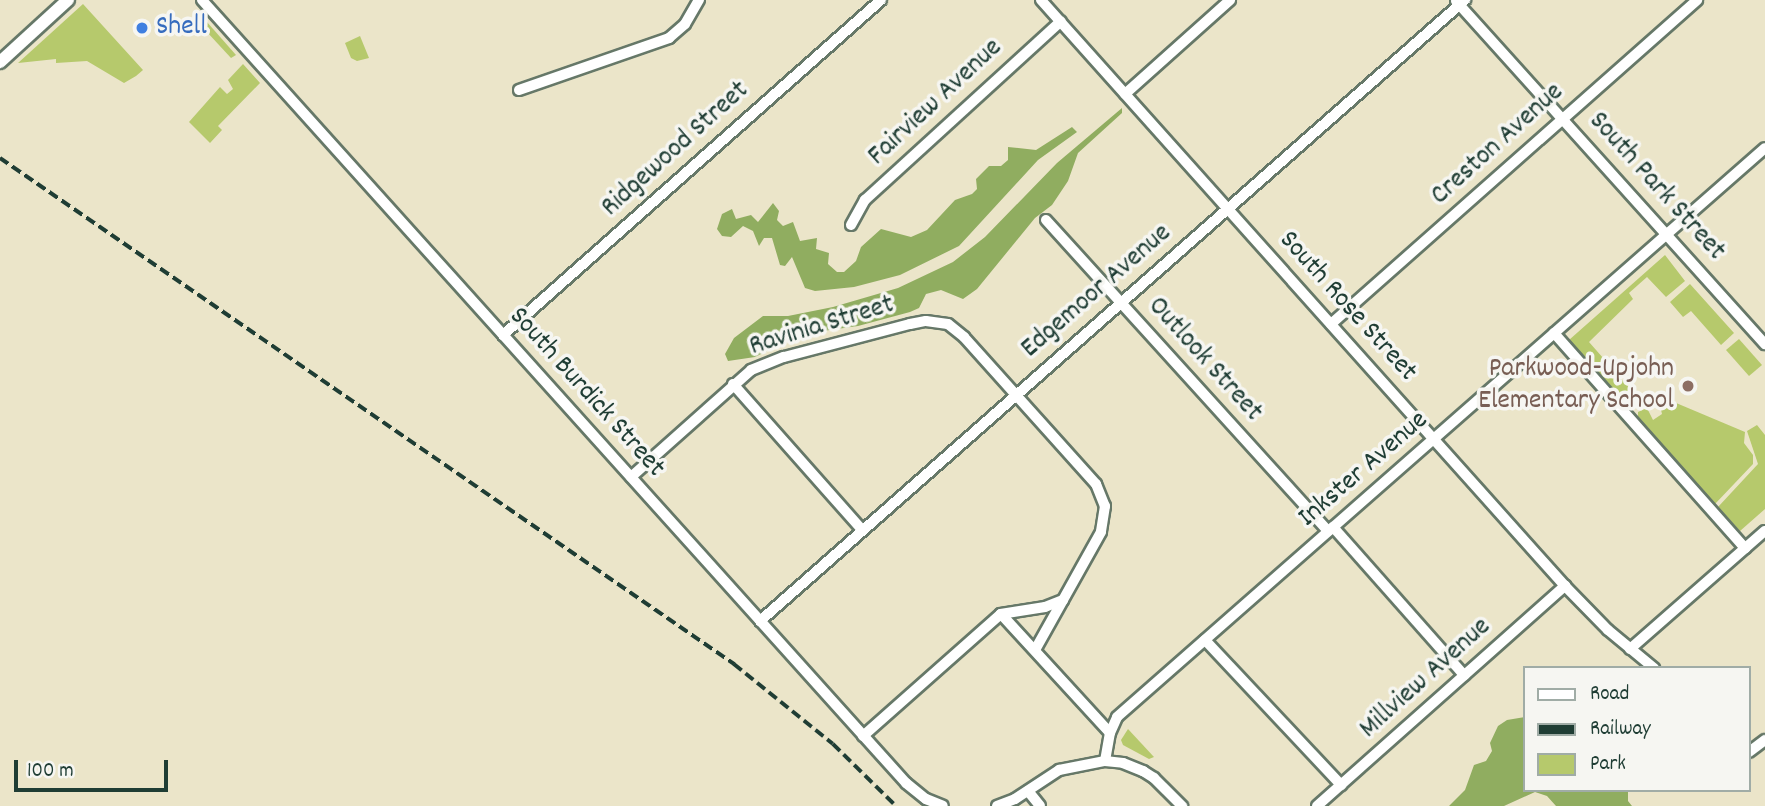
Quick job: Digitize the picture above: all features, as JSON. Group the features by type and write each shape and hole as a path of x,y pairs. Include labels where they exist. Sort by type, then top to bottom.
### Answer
{"street":[{"path":"0,62 68,0"},
{"name":"South Burdick Street","path":"202,0 906,783 926,799 943,806"},
{"path":"519,90 669,38 685,24 699,0"},
{"name":"Ridgewood Street","path":"503,335 881,0"},
{"name":"South Rose Street","path":"1041,0 1565,586 1630,649 1645,657 1652,666"},
{"path":"1125,94 1230,0"},
{"name":"Creston Avenue","path":"1331,324 1696,0"},
{"name":"South Park Street","path":"1460,2 1765,344"},
{"name":"Edgemoor Avenue","path":"760,621 1460,2"},
{"name":"Fairview Avenue","path":"851,225 865,200 1061,21"},
{"name":"Inkster Avenue","path":"1105,761 1110,733 1117,718 1765,148"},
{"name":"Outlook Street","path":"1046,220 1464,675"},
{"name":"Ravinia Street","path":"631,477 751,370 784,357 909,324 939,321 964,337 1015,394"},
{"path":"1554,333 1745,548"},
{"path":"733,384 862,530"},
{"path":"1015,394 1096,484 1105,506 1101,532 1035,650"},
{"path":"1630,649 1765,531"},
{"name":"Millview Avenue","path":"1317,806 1565,586"},
{"path":"863,736 1001,614 1045,607 1063,600"},
{"path":"1001,614 1110,733"},
{"path":"1205,640 1341,785"},
{"path":"997,806 1069,766 1105,761 1123,763 1143,771 1154,778 1182,806"},
{"path":"1028,791 1040,806"}],"green space":[{"path":"83,4 143,70 136,76 124,83 87,61 56,63 56,59 18,63"},
{"path":"196,13 199,13 236,55 231,58 194,18"},
{"path":"360,36 369,58 357,61 351,58 345,43"},
{"path":"243,64 260,83 218,126 222,130 210,143 189,122 220,87 227,94 233,89 228,80"},
{"path":"1122,108 1122,113 1078,153 1068,181 1052,205 1035,218 977,289 963,299 941,290 926,294 919,308 910,312 858,326 802,334 755,357 728,361 725,354 734,338 763,316 788,316 833,307 898,288 953,262 985,237 1057,163"},
{"path":"1072,127 1077,132 1038,160 959,246 900,275 854,287 815,291 805,288 792,257 785,266 780,265 772,238 764,238 759,246 753,231 743,226 731,237 722,236 717,229 722,214 732,209 736,219 751,215 758,222 773,203 779,211 777,220 783,226 793,222 800,241 817,238 816,249 829,253 828,264 837,272 844,272 856,261 861,247 881,229 911,237 927,230 955,200 972,194 977,189 976,179 989,166 1001,166 1008,160 1008,147 1036,150"},
{"path":"1665,255 1685,281 1666,297 1647,277 1629,293 1633,299 1589,342 1633,392 1623,400 1569,340"},
{"path":"1690,284 1734,333 1721,345 1691,311 1683,317 1670,302"},
{"path":"1739,339 1762,365 1749,376 1726,350"},
{"path":"1669,400 1745,432 1744,443 1753,455 1753,464 1715,504 1638,417 1638,412 1647,408 1653,420 1662,414 1659,401"},
{"path":"1757,425 1765,435 1765,509 1740,531 1718,507 1758,464 1747,431"},
{"path":"1524,717 1524,792 1535,792 1504,806 1449,806 1465,790 1474,765 1486,761 1492,751 1490,743 1498,726 1507,720"},
{"path":"1128,729 1154,757 1149,759 1123,745 1121,740"},
{"path":"1535,792 1628,792 1628,801 1632,806 1556,806 1547,796"}],"railway":[{"path":"0,158 734,664 833,744 896,806"}],"place":[{"name":"Shell","path":"142,28"},
{"name":"Parkwood-Upjohn Elementary School","path":"1688,386"}]}
